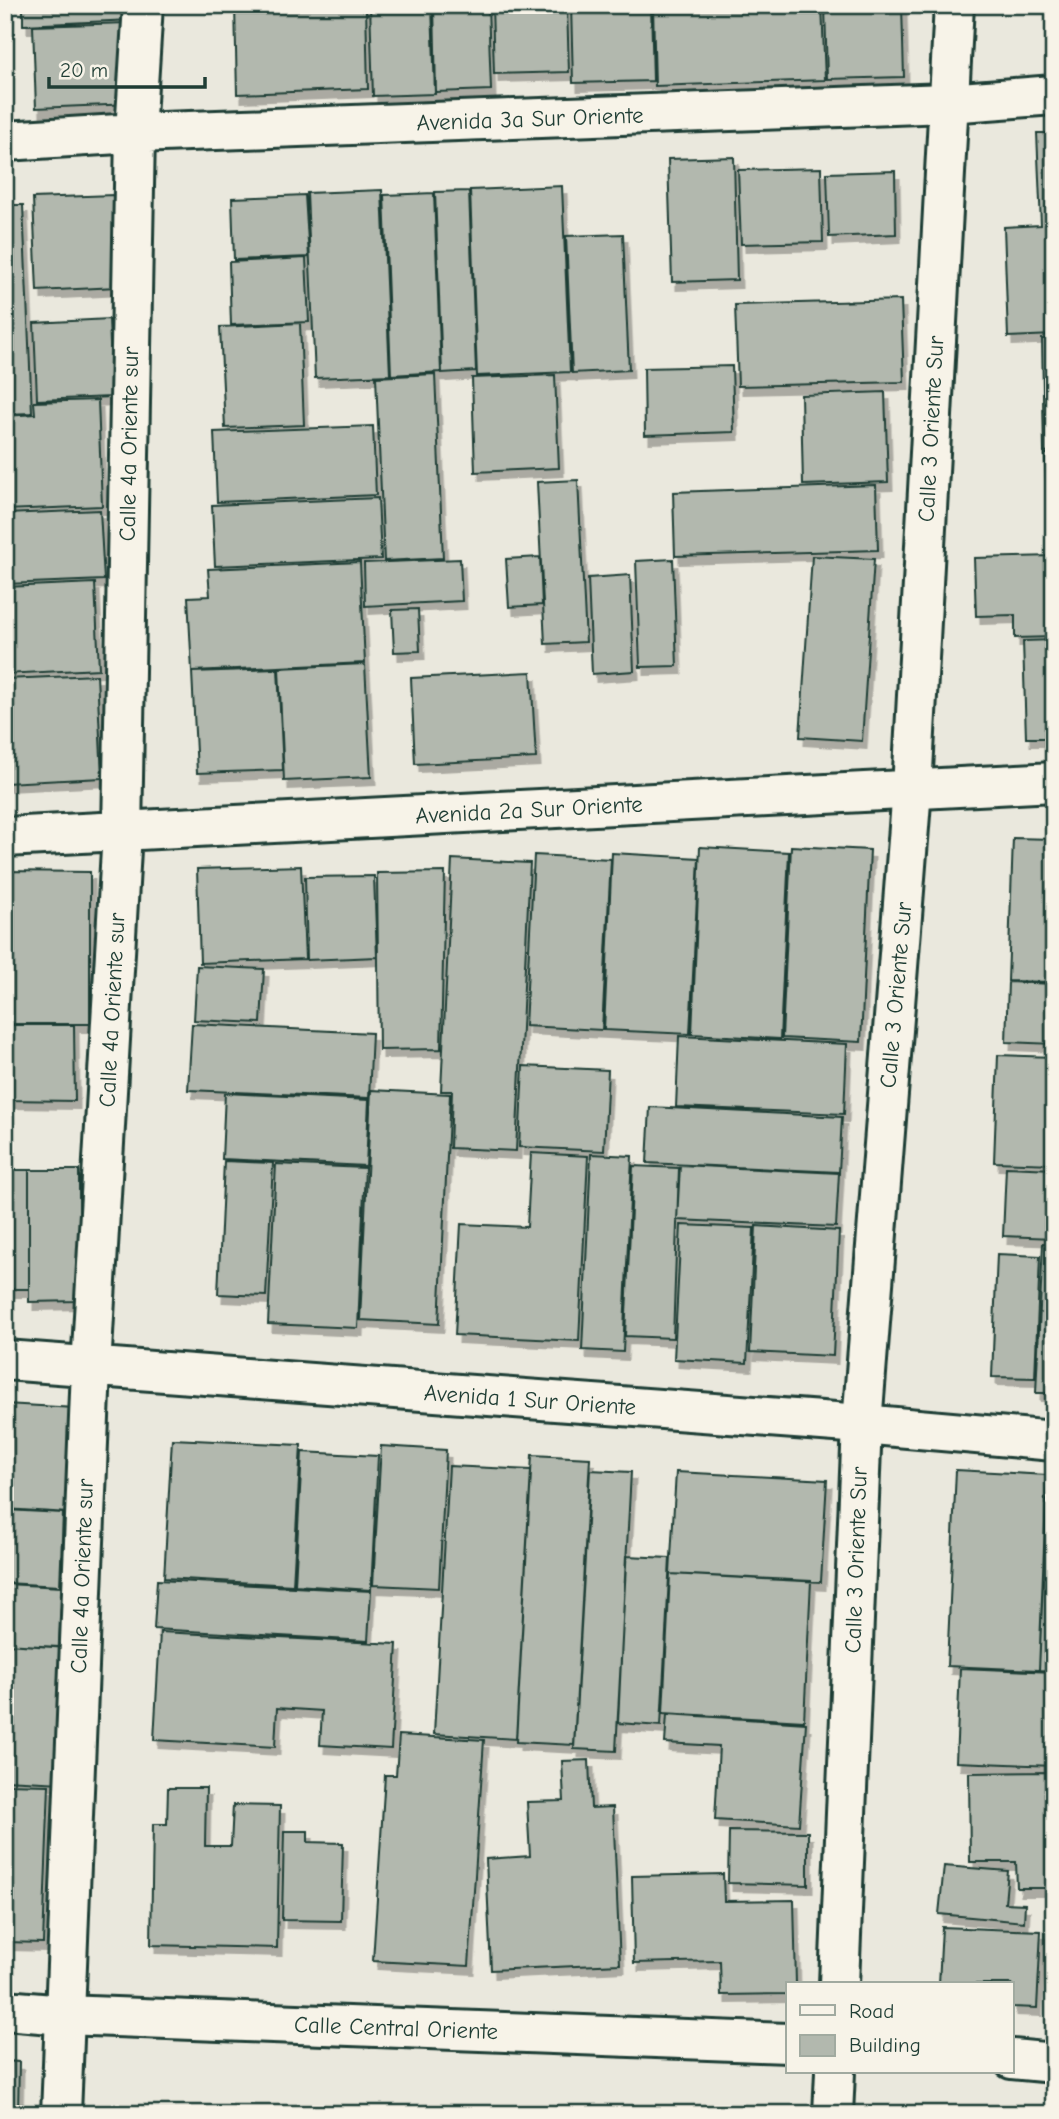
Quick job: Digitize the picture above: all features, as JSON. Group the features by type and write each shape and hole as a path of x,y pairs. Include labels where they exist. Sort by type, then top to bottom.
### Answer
{"street":[{"name":"Calle 4a Oriente sur","path":"61,2114 90,1368 122,832 135,133 143,5"},
{"name":"Calle 3 Oriente Sur","path":"839,1982 862,1424 912,789 954,5"},
{"name":"Avenida 3a Sur Oriente","path":"5,141 135,133 947,103 1054,95"},
{"name":"Avenida 2a Sur Oriente","path":"5,837 1054,782"},
{"name":"Avenida 1 Sur Oriente","path":"5,1360 862,1424 1054,1441"},
{"name":"Calle Central Oriente","path":"5,2011 786,2043"},
{"path":"1014,2059 1054,2063"},
{"path":"833,2114 835,2074"}],"building":[{"path":"23,5 132,5 132,20 23,25"},
{"path":"235,5 366,5 368,89 237,94"},
{"path":"370,5 432,5 435,94 373,96"},
{"path":"434,5 488,5 491,90 436,92"},
{"path":"492,5 567,5 569,72 494,74"},
{"path":"571,5 651,5 653,81 573,83"},
{"path":"653,5 822,5 825,80 655,86"},
{"path":"825,5 902,5 904,77 827,79"},
{"path":"128,23 132,104 36,108 33,26"},
{"path":"1037,133 1054,133 1054,335 1008,337 1004,227 1041,225"},
{"path":"734,157 737,280 672,282 668,159"},
{"path":"821,168 823,242 741,244 738,170"},
{"path":"895,171 896,234 829,237 827,173"},
{"path":"562,186 570,372 477,376 470,190"},
{"path":"382,190 390,375 315,378 307,193"},
{"path":"469,191 476,371 442,373 435,192"},
{"path":"434,193 441,372 391,375 384,195"},
{"path":"113,195 117,287 37,291 33,198"},
{"path":"305,195 309,257 234,260 232,198"},
{"path":"5,205 23,205 32,413 5,414"},
{"path":"623,234 629,370 572,373 566,236"},
{"path":"306,258 309,322 231,325 229,262"},
{"path":"901,300 904,382 738,386 735,305"},
{"path":"109,319 112,397 37,400 34,323"},
{"path":"300,323 304,425 225,428 220,327"},
{"path":"1042,339 1054,339 1054,451 1044,452"},
{"path":"732,366 734,432 645,435 644,368"},
{"path":"435,374 443,558 384,561 376,377"},
{"path":"555,375 559,468 475,472 472,378"},
{"path":"885,392 888,482 803,485 801,395"},
{"path":"98,400 102,506 5,510 5,416 35,414 34,402"},
{"path":"373,426 376,495 217,502 214,432"},
{"path":"1045,454 1054,454 1054,534 1048,534"},
{"path":"578,480 586,642 545,644 537,482"},
{"path":"876,485 878,550 675,556 673,492"},
{"path":"378,498 381,559 215,566 212,505"},
{"path":"100,510 104,580 5,584 5,514"},
{"path":"812,556 874,559 862,741 800,737"},
{"path":"1054,556 1054,637 1015,638 1015,615 976,616 974,558"},
{"path":"540,557 542,605 509,607 506,559"},
{"path":"460,559 462,601 365,606 364,563"},
{"path":"673,559 677,666 640,667 636,561"},
{"path":"360,562 365,663 192,671 188,597 210,596 208,569"},
{"path":"630,575 634,671 592,674 588,578"},
{"path":"95,583 99,669 5,674 5,587"},
{"path":"418,609 420,651 394,652 392,610"},
{"path":"1054,640 1054,738 1026,738 1023,641"},
{"path":"365,664 371,777 284,781 279,668"},
{"path":"278,669 283,770 197,773 192,672"},
{"path":"531,672 536,758 415,764 411,678"},
{"path":"97,675 102,778 5,783 5,679"},
{"path":"1013,838 1054,839 1054,982 1008,981"},
{"path":"791,846 870,850 861,1042 782,1038"},
{"path":"700,847 789,852 780,1039 692,1034"},
{"path":"612,853 699,858 690,1034 604,1030"},
{"path":"534,855 611,859 602,1030 525,1026"},
{"path":"452,859 530,863 516,1151 450,1148 452,1091 441,1091"},
{"path":"301,866 305,959 200,963 197,869"},
{"path":"5,871 90,872 90,1024 5,1024"},
{"path":"445,872 441,1049 379,1050 377,873"},
{"path":"374,876 377,957 307,960 305,877"},
{"path":"197,966 264,969 261,1023 194,1020"},
{"path":"1008,982 1054,984 1054,1044 1006,1042"},
{"path":"192,1024 372,1033 369,1098 188,1090"},
{"path":"5,1025 74,1025 75,1101 5,1100"},
{"path":"679,1036 847,1044 844,1114 676,1107"},
{"path":"998,1055 1054,1057 1054,1164 994,1162"},
{"path":"523,1066 608,1070 604,1151 519,1147"},
{"path":"371,1090 450,1094 439,1324 360,1320"},
{"path":"225,1093 369,1100 366,1166 222,1159"},
{"path":"650,1107 842,1117 839,1172 647,1163"},
{"path":"531,1153 588,1156 579,1341 455,1335 461,1224 527,1227"},
{"path":"591,1154 632,1156 623,1352 582,1350"},
{"path":"224,1161 273,1163 266,1296 218,1294"},
{"path":"276,1164 365,1168 358,1328 268,1324"},
{"path":"680,1165 839,1173 836,1227 677,1220"},
{"path":"633,1166 679,1168 673,1338 625,1336"},
{"path":"1006,1167 1054,1169 1054,1238 1003,1236"},
{"path":"5,1170 29,1170 29,1289 5,1289"},
{"path":"29,1170 79,1170 79,1301 29,1302"},
{"path":"681,1225 754,1228 747,1363 674,1359"},
{"path":"756,1226 839,1231 833,1356 750,1352"},
{"path":"1043,1243 1054,1244 1054,1393 1036,1393"},
{"path":"997,1254 1040,1256 1035,1378 992,1377"},
{"path":"5,1404 75,1408 69,1513 5,1509"},
{"path":"172,1439 301,1445 293,1585 164,1578"},
{"path":"381,1446 446,1450 439,1588 373,1585"},
{"path":"302,1452 378,1456 371,1590 295,1585"},
{"path":"532,1455 590,1458 574,1745 516,1742"},
{"path":"449,1466 531,1470 516,1739 434,1734"},
{"path":"590,1470 631,1472 616,1751 574,1749"},
{"path":"956,1470 1047,1475 1039,1670 947,1666"},
{"path":"676,1472 827,1480 821,1582 670,1574"},
{"path":"1047,1499 1054,1499 1054,1671 1039,1670"},
{"path":"5,1510 63,1513 60,1586 5,1583"},
{"path":"626,1556 670,1558 661,1726 618,1723"},
{"path":"670,1574 811,1581 804,1721 663,1713"},
{"path":"157,1580 371,1591 368,1641 154,1629"},
{"path":"5,1584 62,1587 59,1647 5,1644"},
{"path":"160,1632 397,1644 391,1749 320,1745 322,1711 277,1708 275,1747 154,1740"},
{"path":"5,1644 69,1648 62,1783 5,1780"},
{"path":"960,1668 1054,1672 1054,1766 956,1762"},
{"path":"667,1714 806,1723 799,1825 715,1820 719,1746 665,1743"},
{"path":"399,1735 484,1740 469,1966 373,1961 385,1775 396,1775"},
{"path":"589,1760 591,1808 613,1807 620,1964 491,1970 486,1859 530,1856 527,1802 564,1801 562,1761"},
{"path":"1054,1772 1054,1888 1017,1888 1016,1862 970,1862 969,1773"},
{"path":"5,1784 49,1785 43,1943 5,1942"},
{"path":"168,1788 206,1788 205,1846 231,1846 233,1805 280,1806 277,1948 151,1945 153,1824 167,1824"},
{"path":"284,1831 308,1831 308,1842 343,1843 341,1921 282,1920"},
{"path":"729,1831 808,1832 808,1885 728,1883"},
{"path":"944,1866 1008,1871 1005,1903 1025,1904 1024,1922 939,1914"},
{"path":"723,1874 724,1901 794,1900 796,1982 786,1982 786,1994 721,1995 720,1961 634,1963 632,1876"},
{"path":"942,1927 1041,1931 1037,2008 1014,2007 1014,1982 939,1982"},
{"path":"5,2061 19,2062 18,2114 5,2114"}]}
